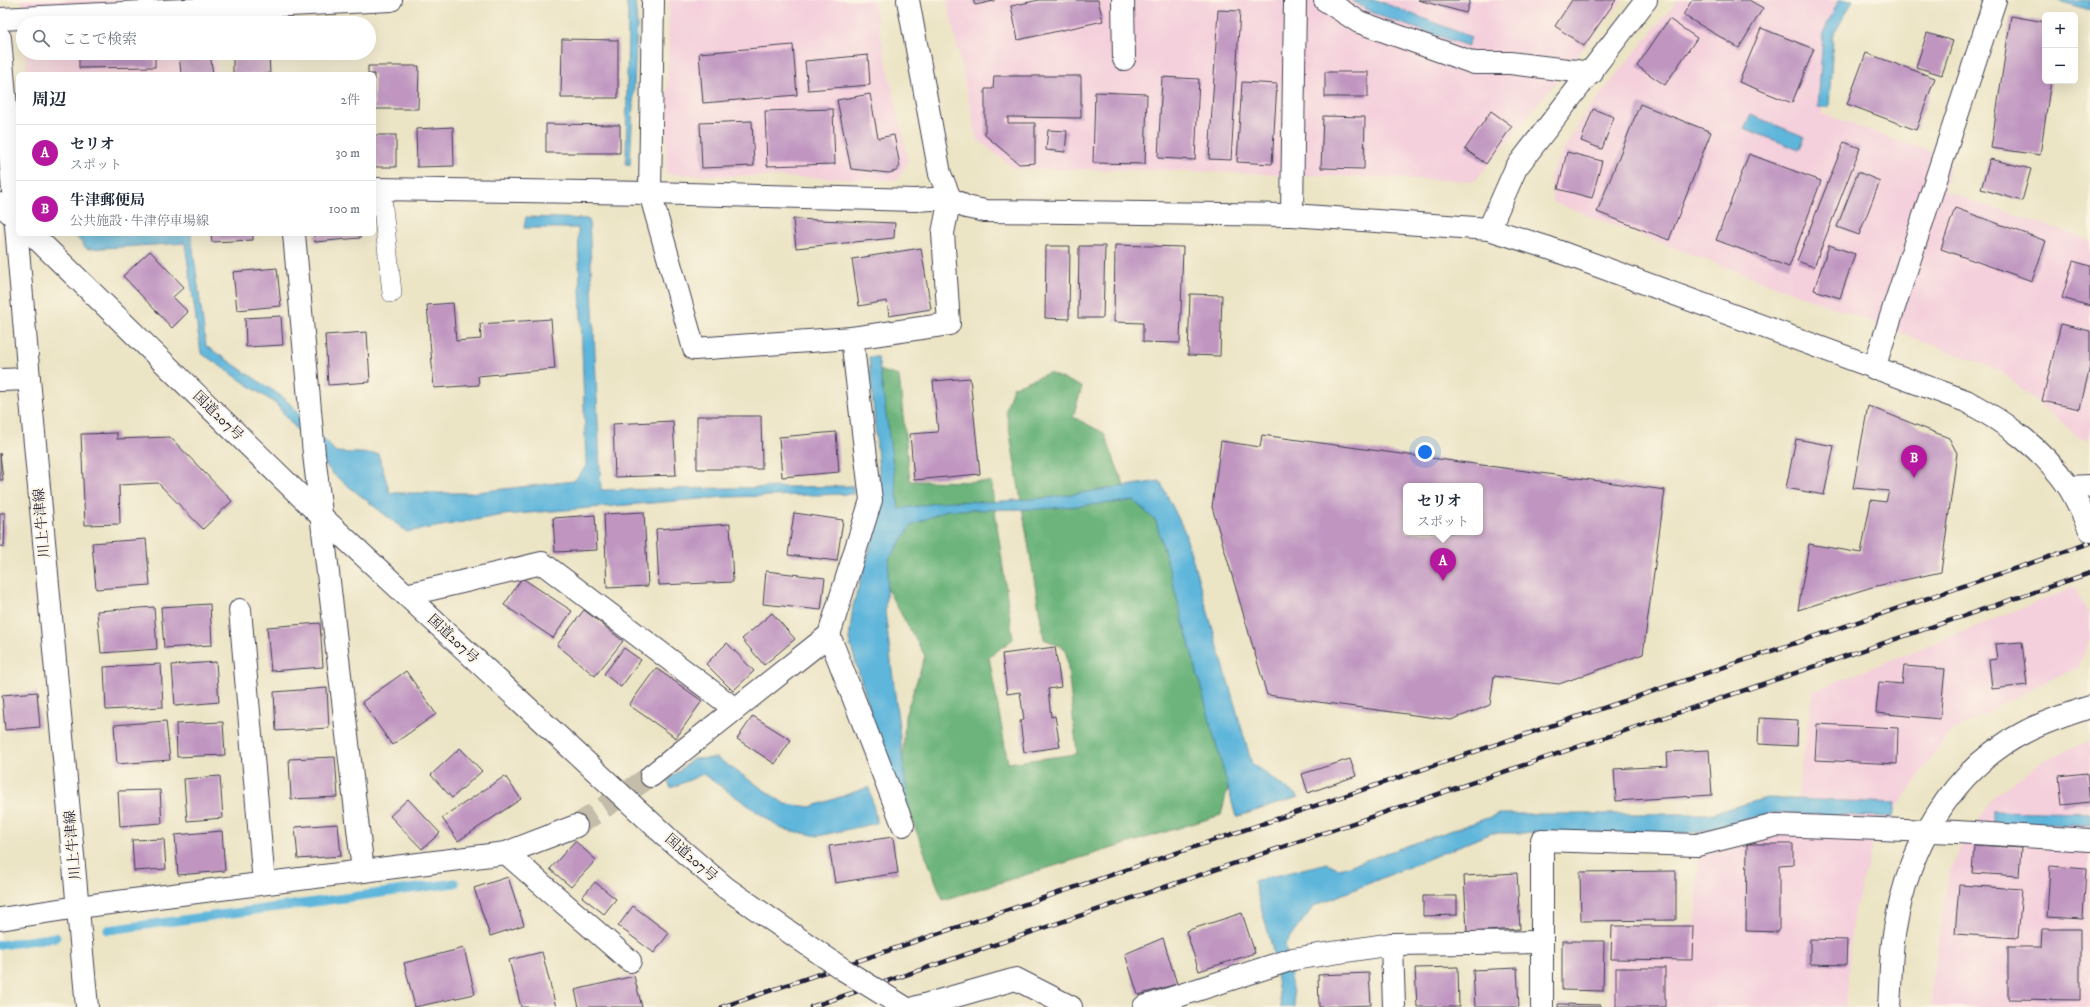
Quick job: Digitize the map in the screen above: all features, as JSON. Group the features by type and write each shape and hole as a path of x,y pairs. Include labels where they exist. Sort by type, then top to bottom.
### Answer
{"main road":[{"path":"62,16 391,0"},
{"path":"653,0 650,192 694,349 852,338 949,324 943,233 950,198 940,174 908,0"},
{"path":"1123,0 1124,59"},
{"path":"1292,215 1295,0"},
{"path":"1324,0 1359,22 1474,63 1510,62 1592,73"},
{"path":"1489,229 1516,168 1592,73 1646,0"},
{"path":"1874,368 1995,0"},
{"path":"0,19 16,18"},
{"name":"川上牛津線","path":"0,38 13,214 87,1007"},
{"path":"378,189 650,192 915,200 950,198 966,207 985,211 1292,215 1489,229 1549,248 1966,401 1996,418 2020,435 2080,487 2090,530"},
{"name":"国道207号","path":"34,236 321,516 671,841 726,888 844,970 904,1007"},
{"path":"294,236 314,454 363,871"},
{"path":"651,776 829,635 871,500 852,338"},
{"path":"0,380 29,379"},
{"path":"406,596 542,563 735,709"},
{"path":"240,610 264,883"},
{"path":"829,635 903,825"},
{"path":"1889,1007 1894,929 1907,875 1926,831 1944,803 1967,776 1990,755 2024,732 2070,712 2090,707"},
{"path":"1542,1007 1542,840 1697,845 1776,825 2090,840"},
{"path":"0,919 78,907 506,853 576,826"},
{"path":"506,853 630,961"},
{"path":"1144,1007 1293,959 1392,944 1541,942"},
{"path":"1392,944 1394,1007"},
{"path":"917,1007 1016,979 1070,1007"}],"lane":[{"path":"378,189 392,293"}],"shaded area":[{"path":"22,0 152,0 154,16 23,16"},
{"path":"669,0 873,0 908,161 897,180 666,174"},
{"path":"947,0 1623,0 1475,181 1153,170 1015,169 977,139"},
{"path":"1678,0 1844,0 1825,36 1822,114 1951,159 1944,191 2090,240 2090,441 2079,437 1999,370 1553,202 1550,175 1583,116"},
{"path":"26,60 217,60 218,72 27,72"},
{"path":"2075,587 2090,617 2090,638 2078,668 2047,680 1949,733 1875,838 1852,921 1846,1007 1610,1007 1607,924 1696,924 1699,824 1796,805 1813,691"},
{"path":"2090,741 2090,890 2087,925 2090,962 2090,1007 1931,1007 1932,983 1949,873 1964,841 1993,797 2046,759"}],"green space":[{"path":"874,369 899,376 910,481 991,482 1013,639 989,657 1008,763 1077,754 1066,649 1044,639 1006,410 1013,387 1049,373 1082,387 1073,417 1104,433 1128,496 1167,519 1230,780 1221,815 943,900 901,792 905,716 925,656 879,575 888,509"}],"water":[{"path":"626,0 635,0 637,25 630,165 626,164 628,13"},
{"path":"1351,0 1376,0 1471,37 1468,46 1377,15"},
{"path":"1839,0 1853,0 1833,36 1829,107 1818,107 1823,33"},
{"path":"2054,0 2090,0 2090,10"},
{"path":"1751,115 1805,137 1799,150 1744,128"},
{"path":"526,217 589,219 601,490 853,486 853,494 725,497 503,515 407,532 333,474 276,404 201,353 185,243 87,249 76,236 191,236 206,346 284,398 336,452 378,454 390,493 468,493 574,481 586,466 578,228 524,228"},
{"path":"869,357 878,357 899,509 948,501 988,502 1046,498 1160,481 1184,530 1252,764 1299,797 1236,817 1156,521 1134,501 1042,509 947,510 912,525 889,559 885,611 908,804 900,810 849,640 853,606 875,530 881,494"},
{"path":"717,758 785,804 811,807 869,787 877,823 818,836 782,829 703,774 671,788 667,781 693,759"},
{"path":"1767,798 1895,803 1893,817 1771,813 1696,833 1491,833 1314,906 1285,944 1295,1007 1281,1007 1272,947 1254,881 1327,863 1340,869 1499,814 1709,814"},
{"path":"1993,811 2090,813 2090,825 1993,824"}],"building":[{"path":"973,0 994,0 994,1 975,5"},
{"path":"1039,0 1098,0 1103,21 1018,40 1011,6"},
{"path":"1418,0 1470,0 1466,13"},
{"path":"1572,0 1616,0 1584,46 1555,26"},
{"path":"1692,0 1749,0 1763,8 1739,48 1683,15"},
{"path":"1218,10 1240,11 1231,160 1209,159"},
{"path":"2011,16 2042,21 2042,84 2051,84 2040,155 1991,148"},
{"path":"1669,19 1697,38 1665,85 1637,66"},
{"path":"1761,28 1814,49 1792,103 1739,82"},
{"path":"1927,33 1953,41 1942,75 1916,67"},
{"path":"562,39 618,40 618,98 561,98"},
{"path":"793,45 797,95 703,103 699,53"},
{"path":"1866,53 1935,78 1916,130 1847,104"},
{"path":"868,55 870,85 808,90 805,61"},
{"path":"79,60 155,60 155,67 79,68"},
{"path":"180,60 211,60 213,72 181,72"},
{"path":"233,60 269,60 270,72 233,72"},
{"path":"368,66 419,66 418,109 376,109 376,72 368,72"},
{"path":"1325,72 1368,72 1368,97 1325,97"},
{"path":"994,76 1081,76 1081,118 1008,117 1008,123 1035,123 1035,163 1019,164 985,135 985,89 993,89"},
{"path":"1162,77 1199,79 1195,160 1158,158"},
{"path":"1242,82 1277,84 1272,164 1237,162"},
{"path":"1095,92 1147,94 1145,164 1093,163"},
{"path":"870,94 878,138 894,135 900,166 896,171 889,173 851,169 837,100"},
{"path":"1640,104 1711,132 1669,240 1597,212"},
{"path":"833,109 835,164 767,166 765,111"},
{"path":"1593,109 1614,117 1602,149 1581,141"},
{"path":"1491,111 1512,126 1486,164 1465,149"},
{"path":"1323,116 1365,117 1364,169 1321,168"},
{"path":"752,121 754,166 702,168 700,123"},
{"path":"546,124 620,125 620,153 546,153"},
{"path":"453,127 454,166 417,167 416,129"},
{"path":"1048,130 1067,131 1065,152 1046,150"},
{"path":"376,135 396,135 396,167 376,167"},
{"path":"1844,142 1860,148 1814,267 1797,261"},
{"path":"1567,152 1602,161 1592,198 1558,189"},
{"path":"1749,154 1821,181 1789,267 1716,240"},
{"path":"1990,159 2031,169 2022,201 1981,189"},
{"path":"1858,172 1880,181 1859,235 1837,227"},
{"path":"1955,208 2046,241 2032,281 1941,249"},
{"path":"793,219 895,223 894,238 796,248"},
{"path":"211,236 253,236 253,240 212,242"},
{"path":"314,236 360,236 360,238 315,242"},
{"path":"1115,245 1183,247 1180,343 1143,342 1143,323 1114,322"},
{"path":"1829,245 1855,254 1840,298 1814,290"},
{"path":"1046,246 1070,246 1069,319 1045,318"},
{"path":"1079,246 1105,246 1103,318 1078,318"},
{"path":"921,248 931,309 889,316 887,301 859,306 852,259"},
{"path":"150,251 184,287 173,297 188,312 172,328 123,276"},
{"path":"2073,261 2090,266 2090,306 2062,298"},
{"path":"277,268 281,306 237,310 233,272"},
{"path":"1190,294 1222,295 1220,356 1188,355"},
{"path":"453,303 456,341 481,339 480,324 551,319 555,369 478,376 479,385 434,388 427,305"},
{"path":"281,316 283,345 246,347 245,318"},
{"path":"2061,324 2090,331 2090,366 2080,409 2042,401"},
{"path":"367,332 370,382 328,385 325,335"},
{"path":"970,378 980,474 914,480 910,434 938,432 933,381"},
{"path":"1868,406 1949,438 1957,453 1941,572 1872,587 1798,610 1809,544 1861,553 1871,500 1886,502 1889,491 1853,488"},
{"path":"697,416 761,416 762,469 697,469"},
{"path":"673,421 676,475 615,477 613,424"},
{"path":"836,432 839,472 782,477 779,437"},
{"path":"117,433 117,439 170,437 232,501 203,529 158,483 119,485 120,524 85,525 81,434"},
{"path":"1262,435 1665,490 1643,654 1559,684 1494,676 1490,705 1451,720 1267,695 1212,507 1221,441 1260,447"},
{"path":"1796,439 1834,446 1824,495 1786,488"},
{"path":"0,453 3,480 0,480"},
{"path":"644,512 648,586 607,588 604,514"},
{"path":"0,513 5,513 4,547 0,546"},
{"path":"794,513 843,520 837,561 788,555"},
{"path":"595,515 597,550 555,552 553,518"},
{"path":"730,524 733,582 659,585 656,529"},
{"path":"146,539 150,585 96,589 92,543"},
{"path":"766,571 825,578 821,610 763,604"},
{"path":"522,578 572,611 553,638 504,605"},
{"path":"210,604 212,645 164,648 161,607"},
{"path":"154,607 157,649 101,653 97,611"},
{"path":"584,610 623,641 595,676 557,645"},
{"path":"772,613 795,639 764,665 742,639"},
{"path":"320,623 323,667 271,671 267,627"},
{"path":"2022,642 2027,685 1992,689 1989,660 1997,659 1995,644"},
{"path":"727,643 754,671 733,691 706,664"},
{"path":"1055,647 1061,687 1048,689 1051,717 1055,716 1060,747 1024,752 1020,721 1024,720 1020,692 1007,694 1002,654"},
{"path":"624,648 641,660 621,687 604,674"},
{"path":"216,662 219,702 175,706 172,665"},
{"path":"161,664 163,707 106,710 104,667"},
{"path":"1904,666 1945,669 1940,719 1876,713 1879,682 1902,684"},
{"path":"656,668 702,701 676,738 629,705"},
{"path":"406,671 436,714 392,745 362,702"},
{"path":"327,688 329,728 276,731 274,692"},
{"path":"37,692 40,727 5,730 2,695"},
{"path":"753,716 791,740 775,764 737,739"},
{"path":"1759,718 1798,720 1797,746 1758,744"},
{"path":"166,721 170,760 117,764 114,725"},
{"path":"223,722 225,755 177,757 176,724"},
{"path":"1817,724 1898,728 1897,764 1815,760"},
{"path":"460,748 482,771 452,798 431,775"},
{"path":"1709,750 1712,795 1616,801 1614,769 1668,766 1667,752"},
{"path":"335,757 338,797 291,799 289,759"},
{"path":"1350,759 1356,776 1308,793 1302,774"},
{"path":"2087,773 2090,802 2062,805 2059,776"},
{"path":"220,776 223,818 187,821 184,779"},
{"path":"505,776 521,799 458,841 442,818"},
{"path":"160,790 162,823 120,826 118,791"},
{"path":"408,799 440,833 422,849 390,816"},
{"path":"338,824 341,856 298,859 295,827"},
{"path":"222,831 225,871 178,875 175,835"},
{"path":"893,837 898,873 835,883 829,846"},
{"path":"164,839 166,869 134,871 132,840"},
{"path":"575,841 596,860 571,887 550,869"},
{"path":"1747,844 1793,844 1793,864 1779,865 1779,932 1746,931"},
{"path":"1974,845 2021,848 2019,876 1972,873"},
{"path":"2050,866 2086,869 2083,919 2047,917"},
{"path":"1676,871 1676,920 1581,921 1580,872"},
{"path":"1517,873 1520,929 1467,932 1464,876"},
{"path":"508,877 524,925 490,936 474,888"},
{"path":"595,882 616,899 604,914 582,897"},
{"path":"1959,885 2022,889 2018,938 1955,934"},
{"path":"1423,896 1457,896 1457,915 1423,916"},
{"path":"633,906 669,933 654,953 618,926"},
{"path":"1242,913 1255,953 1199,971 1186,931"},
{"path":"1612,926 1693,926 1692,960 1611,959"},
{"path":"2042,929 2080,929 2080,1000 2008,999 2008,947 2041,947"},
{"path":"1163,938 1177,984 1138,995 1125,954"},
{"path":"1810,939 1847,940 1846,965 1810,964"},
{"path":"1562,941 1604,941 1603,991 1562,990"},
{"path":"464,948 475,994 415,1007 404,963"},
{"path":"542,952 556,1007 521,1007 509,960"},
{"path":"1458,967 1459,1007 1417,1007 1415,968"},
{"path":"1517,968 1519,1007 1475,1007 1473,970"},
{"path":"1616,968 1665,968 1665,1007 1616,1007"},
{"path":"1369,973 1371,1005 1319,1007 1318,975"},
{"path":"634,976 642,1007 579,1007 575,990"},
{"path":"1558,1004 1601,1005 1601,1007 1558,1007"}],"waterway":[{"path":"108,930 455,883"},
{"path":"0,945 56,937"}],"tunnel":[{"path":"576,826 651,776"}],"railway":[{"path":"722,1007 2090,543"},
{"path":"811,1007 2090,573"}],"place":[{"name":"牛津郵便局","path":"1914,478"},
{"name":"セリオ","path":"1443,581"}]}
